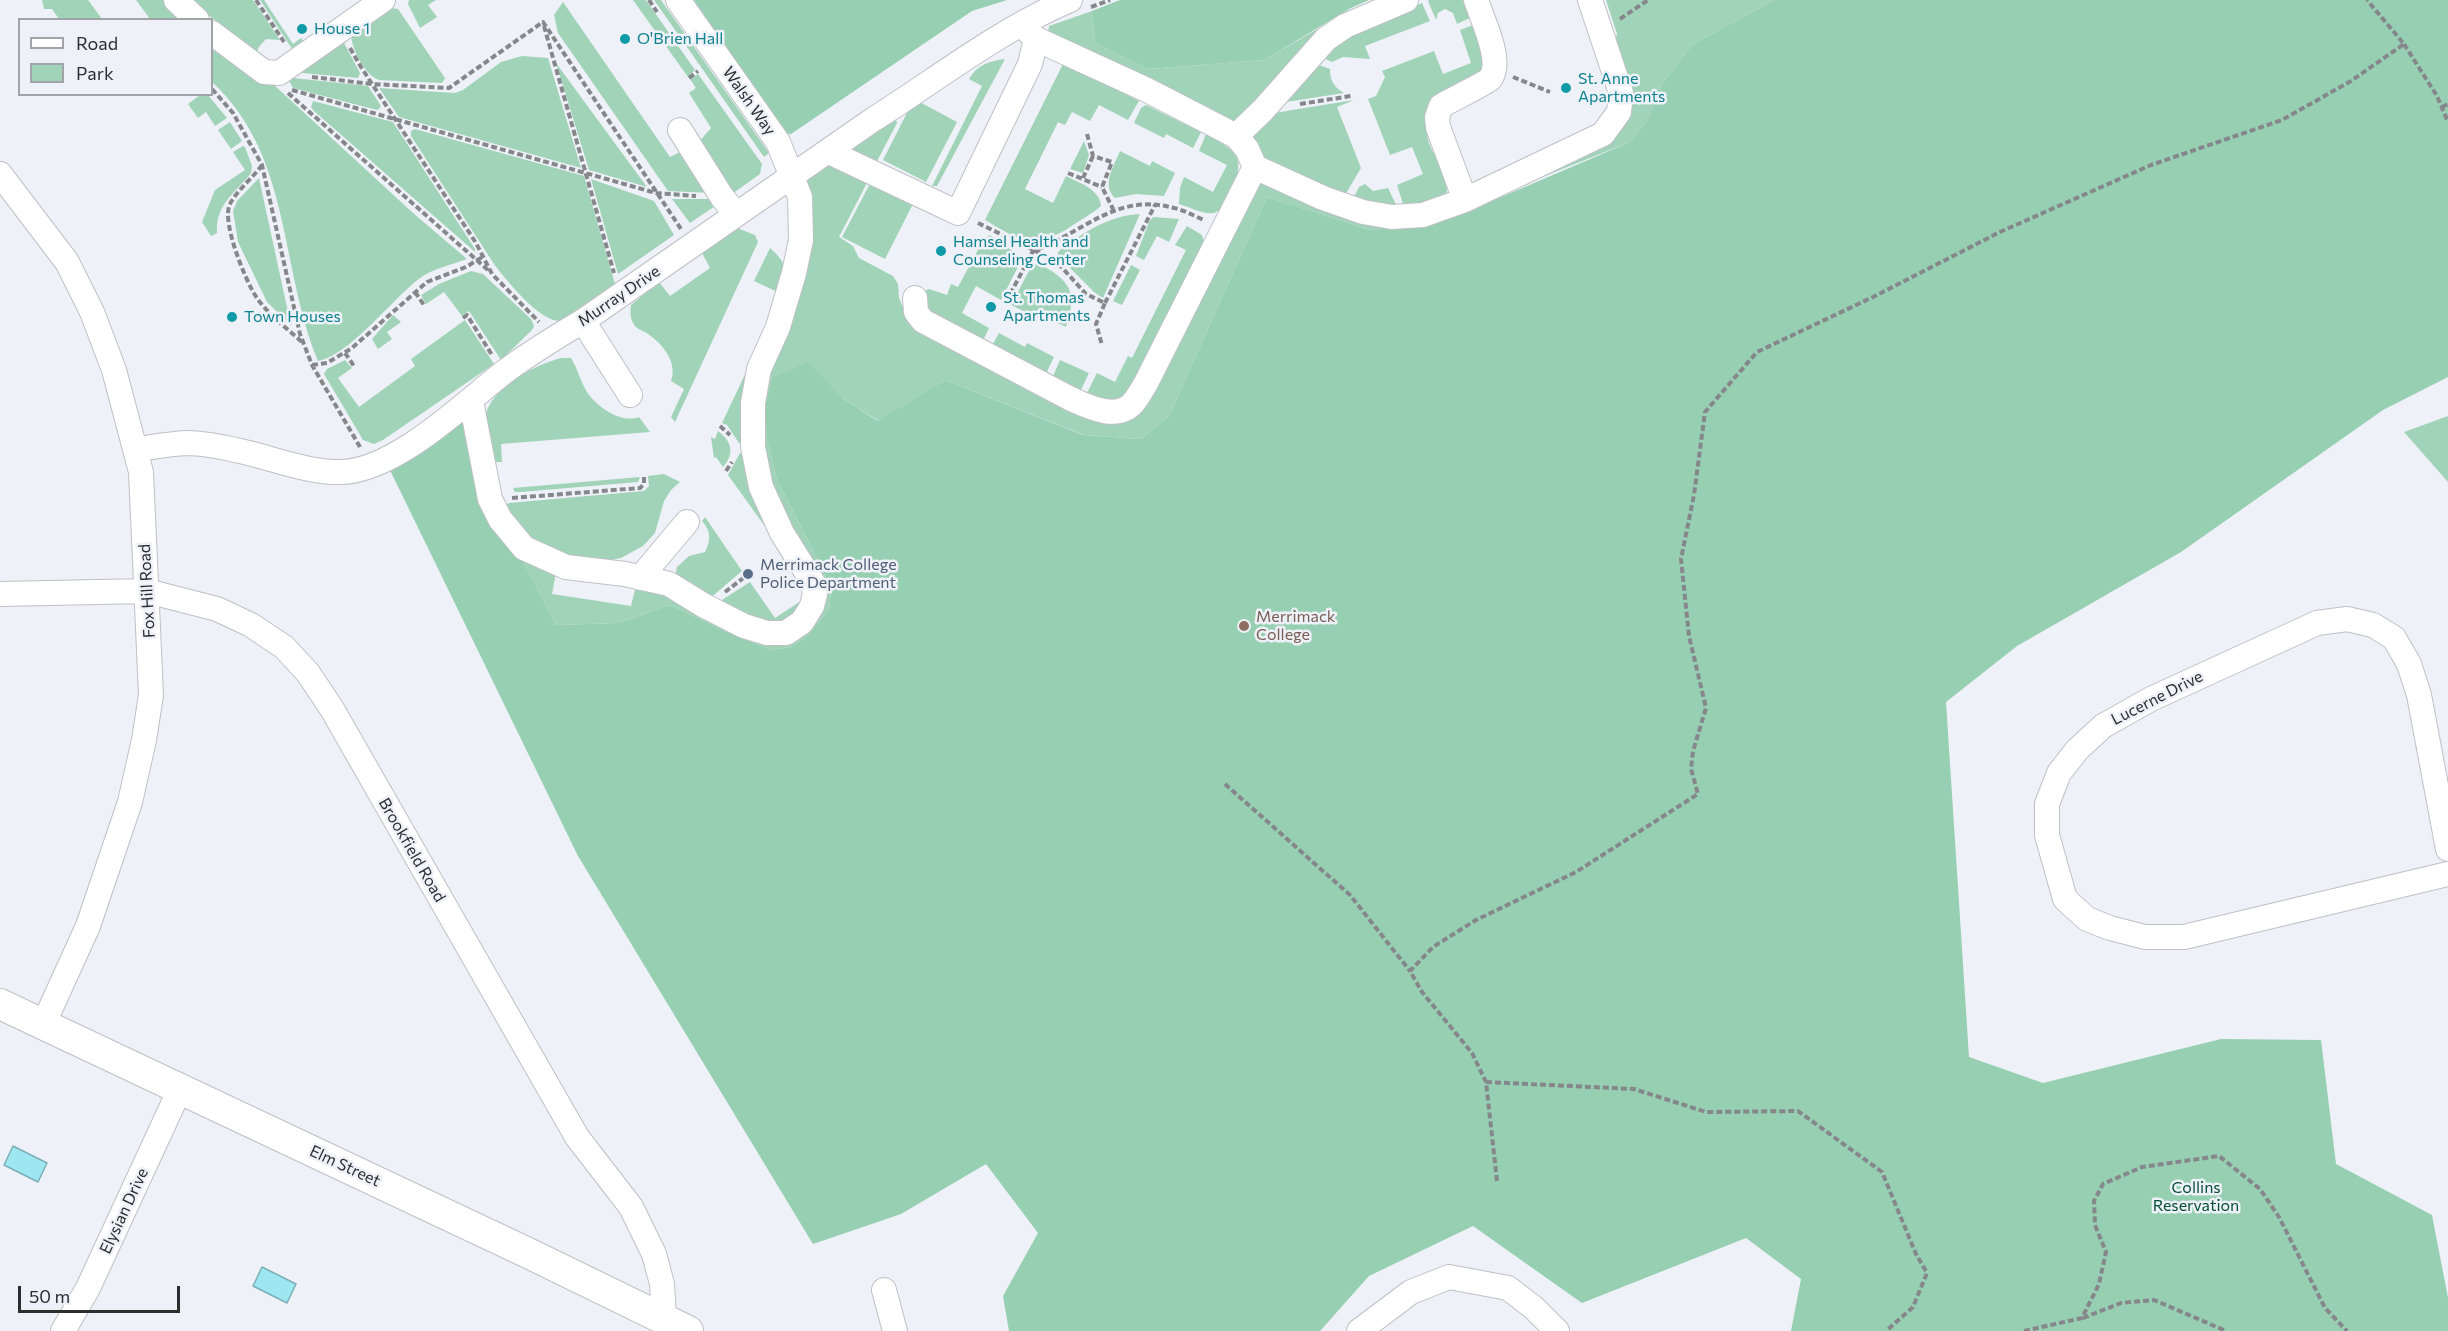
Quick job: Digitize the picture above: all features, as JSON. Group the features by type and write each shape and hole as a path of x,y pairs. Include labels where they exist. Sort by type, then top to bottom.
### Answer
{"main road":[{"name":"Elm Street","path":"0,1004 676,1325"}],"street":[{"path":"176,0 195,18"},
{"name":"Walsh Way","path":"471,400 490,499 500,519 524,548 566,567 669,584 744,626 767,633 786,633 802,622 812,606 815,594 812,581 782,533 761,487 753,447 753,403 759,369 778,327 793,280 801,240 800,197 778,142 678,0"},
{"name":"Murray Drive","path":"136,449 188,443 343,472 382,461 420,438 554,338 583,321 693,246 729,206 793,176 972,52 1029,32 1070,0"},
{"path":"1236,136 1263,110 1326,39 1345,26 1406,0"},
{"path":"1465,200 1438,127 1437,117 1441,106 1489,81 1495,70 1494,53 1476,0"},
{"path":"829,152 958,213 1030,64 1029,32 1236,136 1247,149 1255,167 1323,198 1363,212 1392,217 1423,215 1465,200 1603,134 1619,112 1621,93 1590,0"},
{"path":"213,34 264,72 288,67 340,30 374,2"},
{"path":"681,130 729,206"},
{"path":"915,298 916,312 922,321 1071,399 1096,409 1116,412 1132,405 1146,383 1255,167"},
{"name":"Fox Hill Road","path":"0,174 68,262 114,370 141,472 151,695 144,740 130,802 88,926 43,1025"},
{"path":"583,321 630,395"},
{"path":"640,578 687,522"},
{"name":"Brookfield Road","path":"0,594 147,591 217,609 251,625 284,647 308,673 332,709 577,1137 631,1207 654,1254 676,1325"},
{"name":"Lucerne Drive","path":"2448,849 2419,695 2409,664 2394,638 2373,625 2347,619 2317,623 2275,641 2151,699 2103,726 2077,750 2059,773 2047,804 2047,835 2065,899 2087,919 2145,937 2184,937 2448,874"},
{"name":"Elysian Drive","path":"63,1331 87,1288 180,1089"},
{"path":"1359,1331 1411,1292 1449,1277 1508,1288 1534,1308 1557,1331"},
{"path":"884,1290 895,1331"}],"path":[{"path":"256,0 288,67 372,84 448,88 543,22"},
{"path":"1600,28 1614,23 1648,0"},
{"path":"2367,0 2404,44 2437,96 2448,122"},
{"path":"543,22 620,294"},
{"path":"543,22 693,246"},
{"path":"340,30 372,84 483,256 492,274"},
{"path":"1410,971 1433,947 1476,920 1576,872 1698,794 1691,769 1693,751 1706,708 1689,636 1681,559 1694,495 1705,412 1757,352 2022,222 2151,165 2282,120 2351,81 2404,44"},
{"path":"1495,70 1550,92"},
{"path":"689,78 698,71"},
{"path":"554,338 492,274 280,87 656,193 729,206"},
{"path":"213,90 233,113 262,165 304,345 312,365 370,466"},
{"path":"1263,110 1352,96"},
{"path":"2442,107 2448,104"},
{"path":"1083,178 1094,156 1087,134"},
{"path":"1094,156 1112,162 1102,187"},
{"path":"262,165 230,204 227,213 232,236 255,296 304,345"},
{"path":"1068,173 1102,187 1113,209"},
{"path":"1006,302 1033,251 1053,244 1113,209 1127,205 1174,208 1224,229"},
{"path":"1102,345 1096,324 1155,205"},
{"path":"958,213 1056,261 1086,294 1105,303"},
{"path":"312,365 327,363 345,353 427,282 477,261 483,256"},
{"path":"415,292 424,305"},
{"path":"463,318 467,315 503,374"},
{"path":"345,353 354,366"},
{"path":"490,499 640,488 644,484 644,476"},
{"path":"1225,784 1350,895 1410,971 1422,992 1472,1053 1486,1082 1497,1181"},
{"path":"1486,1082 1634,1089 1706,1112 1798,1111 1882,1172 1916,1254 1927,1273 1913,1307 1886,1331"},
{"path":"2082,1318 2099,1284 2106,1252 2095,1225 2094,1201 2103,1184 2142,1167 2219,1156 2260,1189 2279,1217 2325,1308 2347,1331"},
{"path":"2024,1331 2082,1318 2121,1303 2154,1300 2226,1331"}],"green space":[{"path":"42,0 88,0 101,18 58,18 52,9 44,9"},
{"path":"136,0 164,0 176,11 176,18 149,18"},
{"path":"191,0 253,0 280,40 266,39 258,48 257,56"},
{"path":"260,0 264,0 293,44 301,38 303,41 334,19 338,24 294,52"},
{"path":"409,0 436,0 428,5 437,17 420,28 408,4"},
{"path":"633,0 646,0 695,70 688,77"},
{"path":"654,0 661,0 769,153 764,157"},
{"path":"694,0 1007,0 972,11 791,134 785,133"},
{"path":"1120,0 1369,0 1351,8 1264,60 1148,69 1095,43 1092,11"},
{"path":"1429,0 1462,0 1474,16 1457,24 1453,13 1445,9 1438,13 1436,20"},
{"path":"1606,0 1774,0 1692,45 1662,84 1647,121 1630,142 1422,225 1370,230 1267,197 1169,416 1141,439 1084,435 945,380 879,421 844,399 808,363 768,443 777,479 831,590 829,610 805,638 790,647 772,650 670,605 619,623 556,625 520,555 556,572 552,594 631,606 636,586 664,594 730,627 814,619 779,514 759,442 800,185 826,166 839,166 869,179 839,237 853,246 859,258 893,276 898,284 899,298 905,312 1123,420 1257,179 1371,224 1618,127 1615,41 1617,34"},
{"name":"Merrimack College","path":"1774,0 2448,0 2448,377 2383,410 2181,552 2017,646 1946,702 1969,1057 2043,1083 2221,1039 2321,1040 2336,1164 2432,1215 2448,1298 2448,1331 1791,1331 1801,1279 1746,1238 1582,1303 1473,1226 1369,1276 1320,1331 1009,1331 1003,1296 1038,1233 986,1164 901,1214 813,1244 578,856 388,466 463,417 520,555 556,625 619,623 670,605 772,650 790,647 805,638 829,610 831,590 777,479 768,443 765,408 773,378 808,362 844,399 878,421 945,380 1083,435 1141,439 1169,416 1267,197 1370,230 1422,225 1499,198 1630,142 1647,121 1662,84 1692,45"},
{"path":"563,2 670,157 682,151 712,193 668,191 558,33 554,15"},
{"path":"1422,3 1430,21 1365,46 1370,59 1343,57 1332,62 1323,58 1354,32"},
{"path":"391,8 398,9 445,78 442,83 379,80 364,68 351,35"},
{"path":"1092,11 1095,43 1148,69 1264,60 1331,21 1313,43 1233,123 1048,33 1049,26"},
{"path":"1476,24 1489,56 1482,74 1438,94 1427,125 1429,143 1446,179 1446,196 1405,210 1397,185 1423,174 1412,147 1390,155 1368,99 1376,96 1385,77 1382,71 1434,51 1443,74 1471,63 1460,30"},
{"path":"343,41 360,73 358,78 291,72"},
{"path":"213,44 273,84 413,213 467,259 423,276 344,348 318,361 296,288 270,178 257,143 238,111 213,83"},
{"path":"522,56 548,58 581,168 399,117 379,88 455,93 463,90 501,62"},
{"path":"1005,59 937,186 932,186 982,86 969,79 984,64"},
{"path":"1065,60 1139,101 1128,120 1099,105 1090,121 1072,112 1065,125 1058,122 1025,189 1053,203 1066,176 1093,191 1100,200 1101,206 1046,239 1036,241 1018,238 985,220"},
{"path":"556,63 647,187 589,170"},
{"path":"1316,64 1330,69 1333,83 1344,93 1286,102 1284,98"},
{"path":"698,74 762,164 760,174 732,194 698,143 711,128 689,93 696,88 690,79"},
{"path":"288,79 368,86 381,106 378,110 373,109 293,88"},
{"path":"199,96 209,96 227,118 215,126 206,112 198,118 188,104"},
{"path":"914,99 957,122 926,182 883,160"},
{"path":"1354,100 1337,107 1361,168 1345,195 1258,156 1248,134 1268,114"},
{"path":"313,101 393,122 475,252 314,111 311,107"},
{"path":"1146,105 1201,132 1193,148 1166,134 1164,138 1134,123 1141,108"},
{"path":"896,120 897,123 876,163 855,152 853,148 855,144"},
{"path":"230,122 242,141 231,149 218,130"},
{"path":"415,129 584,176 615,284 560,321 543,315 533,308 494,264 411,136 411,131"},
{"path":"1206,134 1230,149 1238,162 1237,179 1230,197 1220,210 1214,213 1201,212 1179,204 1180,188 1184,177 1213,192 1227,165 1199,151"},
{"path":"1084,141 1089,155 1083,173 1070,169"},
{"path":"243,146 252,166 251,173 227,200 219,215 217,233 211,236 202,222 215,190 245,170 233,152"},
{"path":"1120,151 1150,166 1152,161 1175,173 1164,196 1136,194 1115,198 1111,193 1109,181"},
{"path":"874,176 916,198 885,259 842,237"},
{"path":"259,178 291,326 267,302 238,242 233,211 237,201"},
{"path":"591,179 654,201 674,235 618,274"},
{"path":"1365,184 1373,191 1388,188 1398,209 1352,201 1359,187"},
{"path":"672,199 714,199 718,204 690,223"},
{"path":"1140,214 1103,298 1058,256 1058,252 1097,226 1107,221"},
{"path":"1153,217 1179,219 1169,242 1157,236 1144,260 1136,256"},
{"path":"1187,226 1202,235 1204,242 1201,253 1130,394 1109,404 1085,397 1097,373 1115,382 1128,356 1132,358 1186,250 1175,245"},
{"path":"737,228 755,235 758,242 675,422 671,417 684,389 671,381 673,374 668,354 654,338 634,325 631,305 659,282 670,296 710,268 702,253"},
{"path":"990,235 1021,257 1001,300 976,286 962,313 989,328 981,345 929,317 922,299 925,291 929,289 947,295 951,284 958,287 980,243"},
{"path":"770,248 785,268 782,294 754,281"},
{"path":"1038,263 1058,276 1069,289 1071,305 1066,327 1040,314 1038,318 1011,305 1030,269"},
{"path":"1131,265 1140,270 1122,305 1113,301"},
{"path":"471,271 483,274 531,319 534,326 501,360 469,311 462,316 444,292 426,304 421,295 439,284"},
{"path":"776,309 748,442 739,443 727,425 722,423"},
{"path":"393,315 401,322 387,332 392,339 378,349 372,339"},
{"path":"465,320 494,364 383,440 374,444 363,440 324,374 327,369 345,360 352,368 338,378 359,407 415,366 411,359"},
{"path":"999,333 1025,347 1027,343 1054,357 1044,378 990,349"},
{"path":"561,358 571,358 591,398 603,408 625,418 639,417 650,432 501,444 502,462 493,462 485,420 494,398 514,380 538,366"},
{"path":"1060,360 1089,373 1079,394 1051,381"},
{"path":"2448,416 2448,482 2404,432"},
{"path":"718,431 729,443 730,448 729,457 723,467 716,457 714,458 711,437 715,439"},
{"path":"740,453 749,453 787,557 728,475"},
{"path":"664,474 680,482 664,501 655,533 643,546 621,558 600,562 575,562 530,544 503,507 509,503 644,491 649,486 648,476"},
{"path":"640,477 638,482 521,492 515,492 513,488"},
{"path":"705,517 742,571 708,600 674,581 677,567 689,556 705,552 709,536 702,521"},
{"path":"750,582 775,618 807,597 802,614 778,626 714,605"}],"water":[{"path":"13,1146 47,1163 38,1182 4,1165"},
{"path":"262,1267 296,1284 287,1303 253,1286"}],"place":[{"name":"House 1","path":"302,29"},
{"name":"O'Brien Hall","path":"625,39"},
{"name":"St. Anne Apartments","path":"1566,88"},
{"name":"Hamsel Health and Counseling Center","path":"941,251"},
{"name":"St. Thomas Apartments","path":"991,307"},
{"name":"Town Houses","path":"232,317"},
{"name":"Merrimack College Police Department","path":"748,574"},
{"name":"Merrimack College","path":"1244,626"}],"park label":[{"name":"Collins Reservation","path":"2196,1197"}]}
